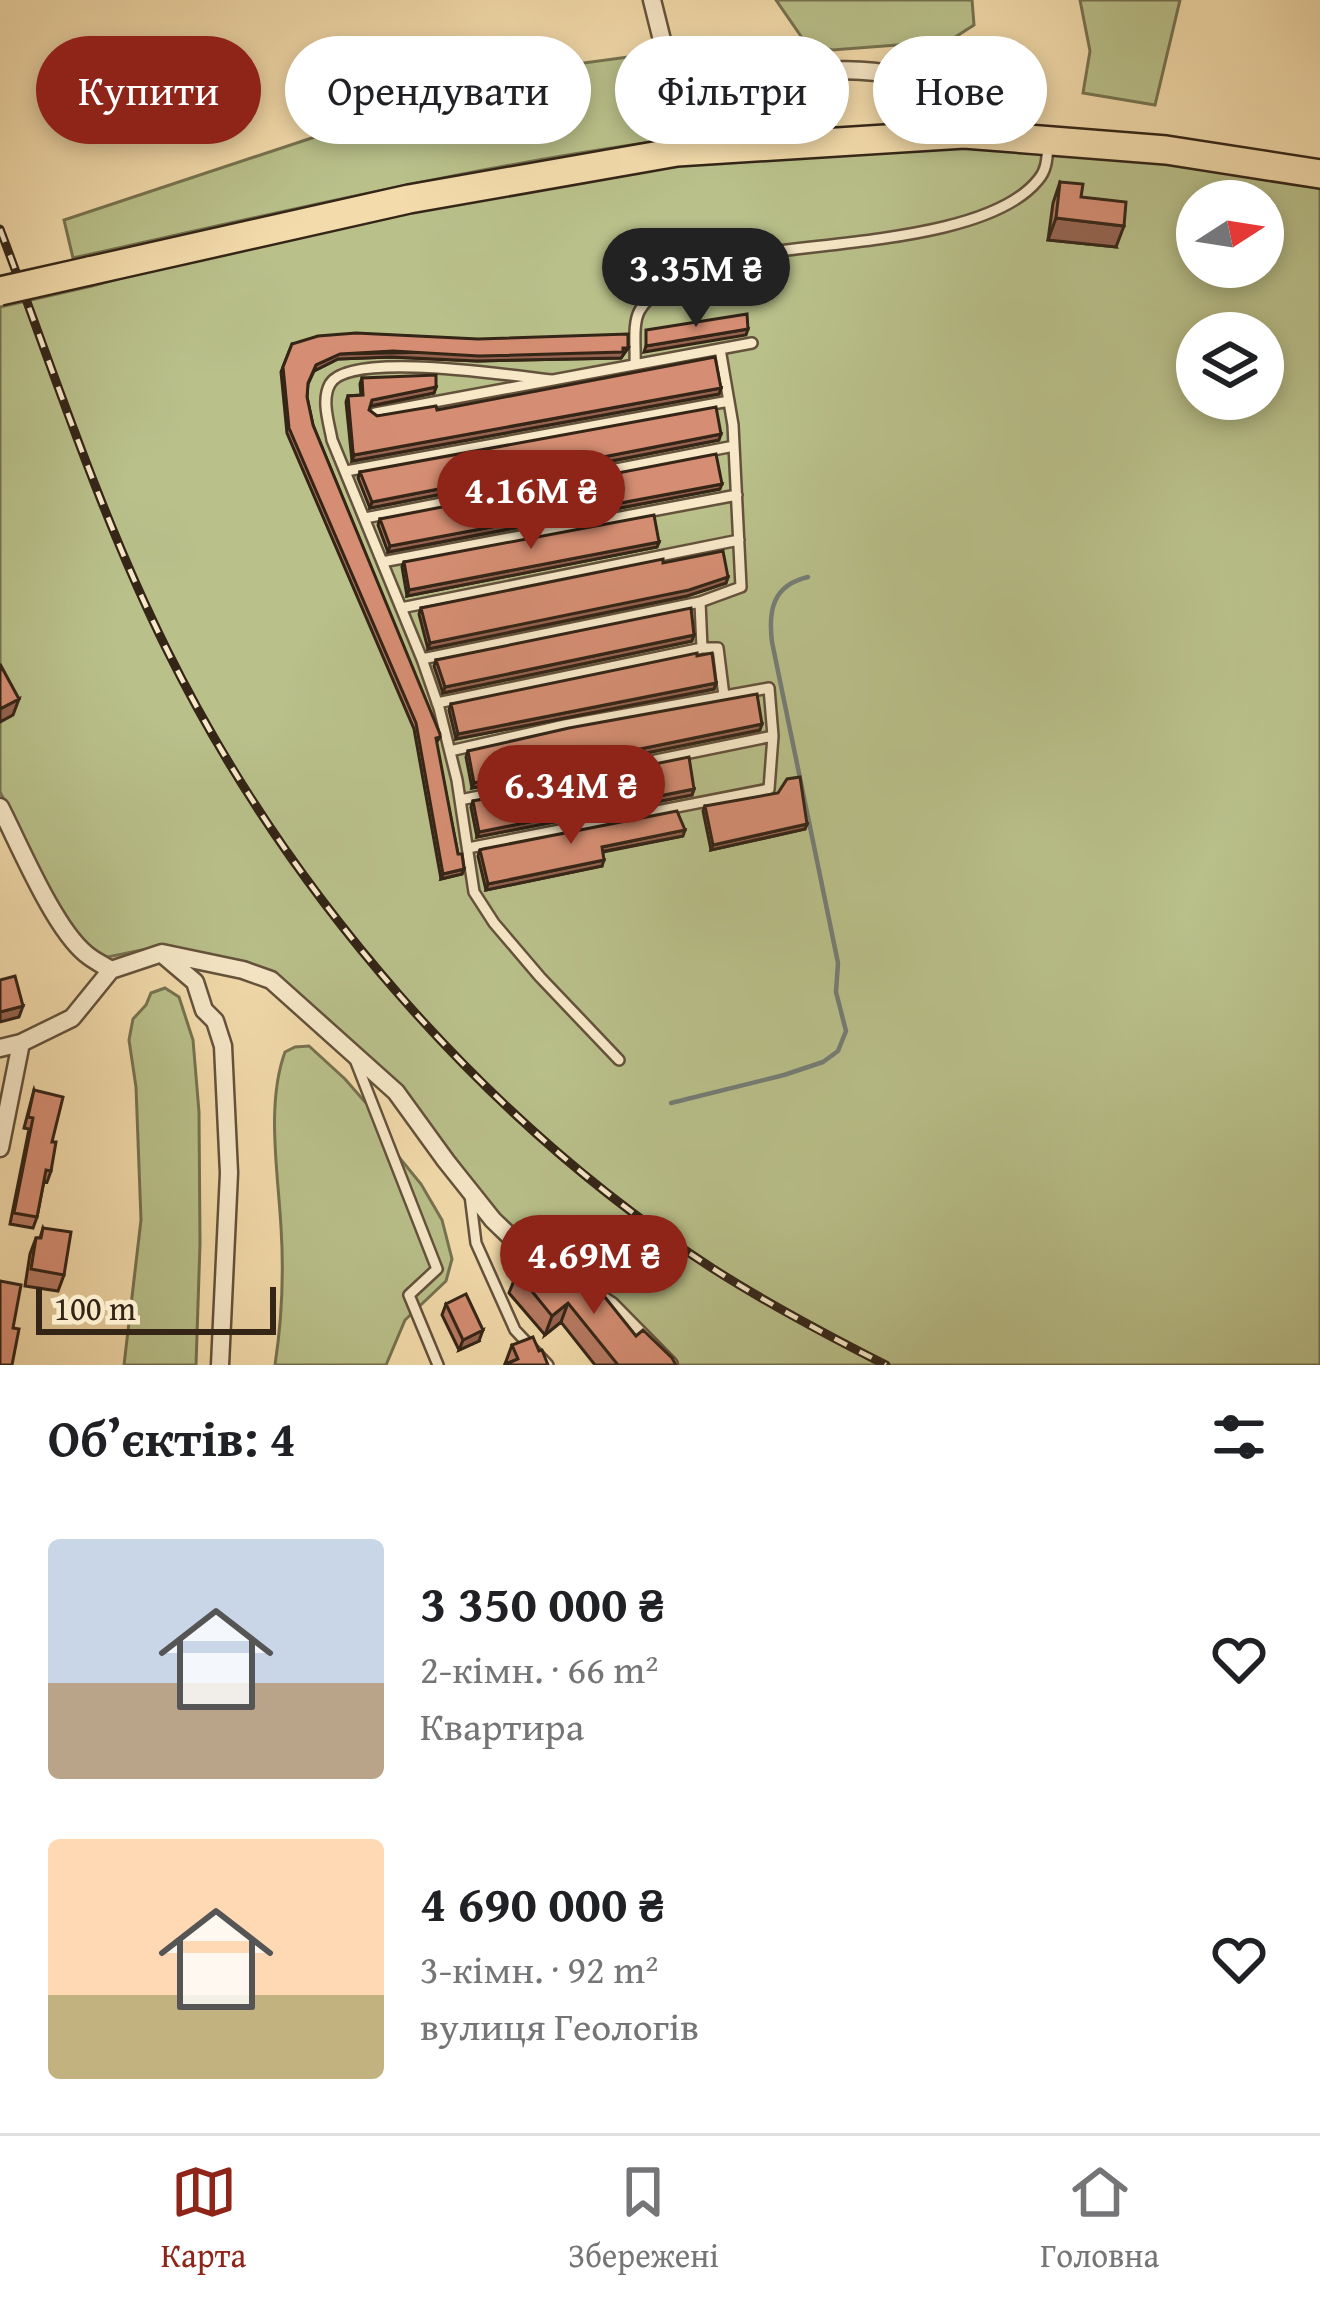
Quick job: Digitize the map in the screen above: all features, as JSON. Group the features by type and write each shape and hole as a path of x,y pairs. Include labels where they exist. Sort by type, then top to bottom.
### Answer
{"main road":[{"path":"0,291 409,199 677,152 873,140"},
{"path":"1048,140 1166,150 1320,174"}],"street":[{"path":"652,0 665,52 700,68 729,73 873,71"},
{"path":"0,807 69,934 85,954 111,970"},
{"path":"162,953 195,982 223,1046 229,1173 220,1365"},
{"path":"0,1048 72,1018 111,970 162,953 271,980 396,1092 493,1220 520,1246 610,1306 669,1365"},
{"path":"0,1148 21,1043"}],"lane":[{"path":"635,364 637,313 652,295 676,280 735,258 950,226 988,212 1040,179 1048,140"},
{"path":"375,413 752,344"},
{"path":"422,659 700,602 741,587 734,446 720,349"},
{"path":"551,380 438,368 368,368 339,373 328,386 325,401 332,440 437,703 460,800 474,892 540,977 619,1060"},
{"path":"346,471 729,400"},
{"path":"365,518 734,446"},
{"path":"382,562 737,495"},
{"path":"401,608 739,540"},
{"path":"700,602 702,648"},
{"path":"437,703 702,648 718,648 724,696"},
{"path":"450,751 769,688 773,736 769,789 468,848"},
{"path":"460,800 773,736"},
{"path":"352,1051 437,1269 409,1295 438,1365"},
{"path":"469,1190 476,1243 515,1330 548,1365"}],"green space":[{"path":"776,0 972,0 974,25 957,36 873,36 873,47 849,49 849,36 801,36"},
{"path":"1080,0 1180,0 1155,105 1083,93 1090,51"},
{"path":"615,59 615,144 637,144 498,167 73,258 64,220 294,144 591,144 591,62"},
{"path":"930,144 1062,146 1320,182 1320,1365 679,1365 615,1301 525,1240 498,1215 401,1087 274,975 209,954 161,946 108,957 92,950 46,884 0,792 0,307 243,245 678,159"},
{"path":"165,988 179,997 193,1040 199,1112 196,1365 124,1365 141,1220 136,1087 129,1040 133,1019 151,993"},
{"path":"309,1046 377,1111 385,1140 421,1184 442,1220 452,1259 446,1281 405,1320 386,1365 275,1365 282,1279 276,1094 285,1052"}],"building":[{"path":"1060,182 1083,184 1081,197 1126,202 1124,226 1056,218"},
{"path":"747,314 748,329 646,346 646,330"},
{"path":"356,333 478,339 628,334 628,348 623,352 340,354 316,365 308,383 313,425 440,734 436,738 464,869 443,874 416,723 289,428 283,367 292,344"},
{"path":"715,357 721,388 353,452 348,396 363,395 362,378 436,375 436,387 372,400 369,410 377,416 436,406 437,410"},
{"path":"716,407 721,434 372,502 360,472"},
{"path":"716,454 722,484 390,546 380,519"},
{"path":"654,515 659,542 409,590 404,562"},
{"path":"723,551 728,577 689,590 430,643 421,608 663,559 663,563"},
{"path":"691,608 694,635 445,687 436,660"},
{"path":"712,653 716,683 458,734 451,704"},
{"path":"0,664 19,699 0,709"},
{"path":"757,694 762,724 474,783 468,751"},
{"path":"689,757 694,789 479,832 473,801"},
{"path":"800,777 807,824 713,845 705,806 778,793 787,779"},
{"path":"677,811 685,830 602,847 604,860 488,884 480,850"},
{"path":"15,976 23,1006 0,1012 0,980"},
{"path":"34,1090 63,1097 52,1142 56,1142 51,1171 46,1170 37,1217 14,1213"},
{"path":"43,1228 71,1232 64,1275 31,1269 36,1238 41,1238"},
{"path":"539,1255 569,1291 582,1282 600,1291 636,1336 643,1330 676,1365 618,1365 568,1303 552,1316 517,1273"},
{"path":"0,1281 21,1285 12,1365 0,1365"},
{"path":"466,1294 483,1330 463,1340 446,1304"},
{"path":"533,1337 548,1365 504,1365 518,1359 512,1345"}],"waterway":[{"path":"671,1103 823,1062 838,1051 846,1031 836,992 838,963 772,642 775,600 787,586 808,577"}],"railway":[{"path":"0,229 99,494 167,650 271,828 332,913 471,1072 628,1209 733,1281 886,1365"}]}
